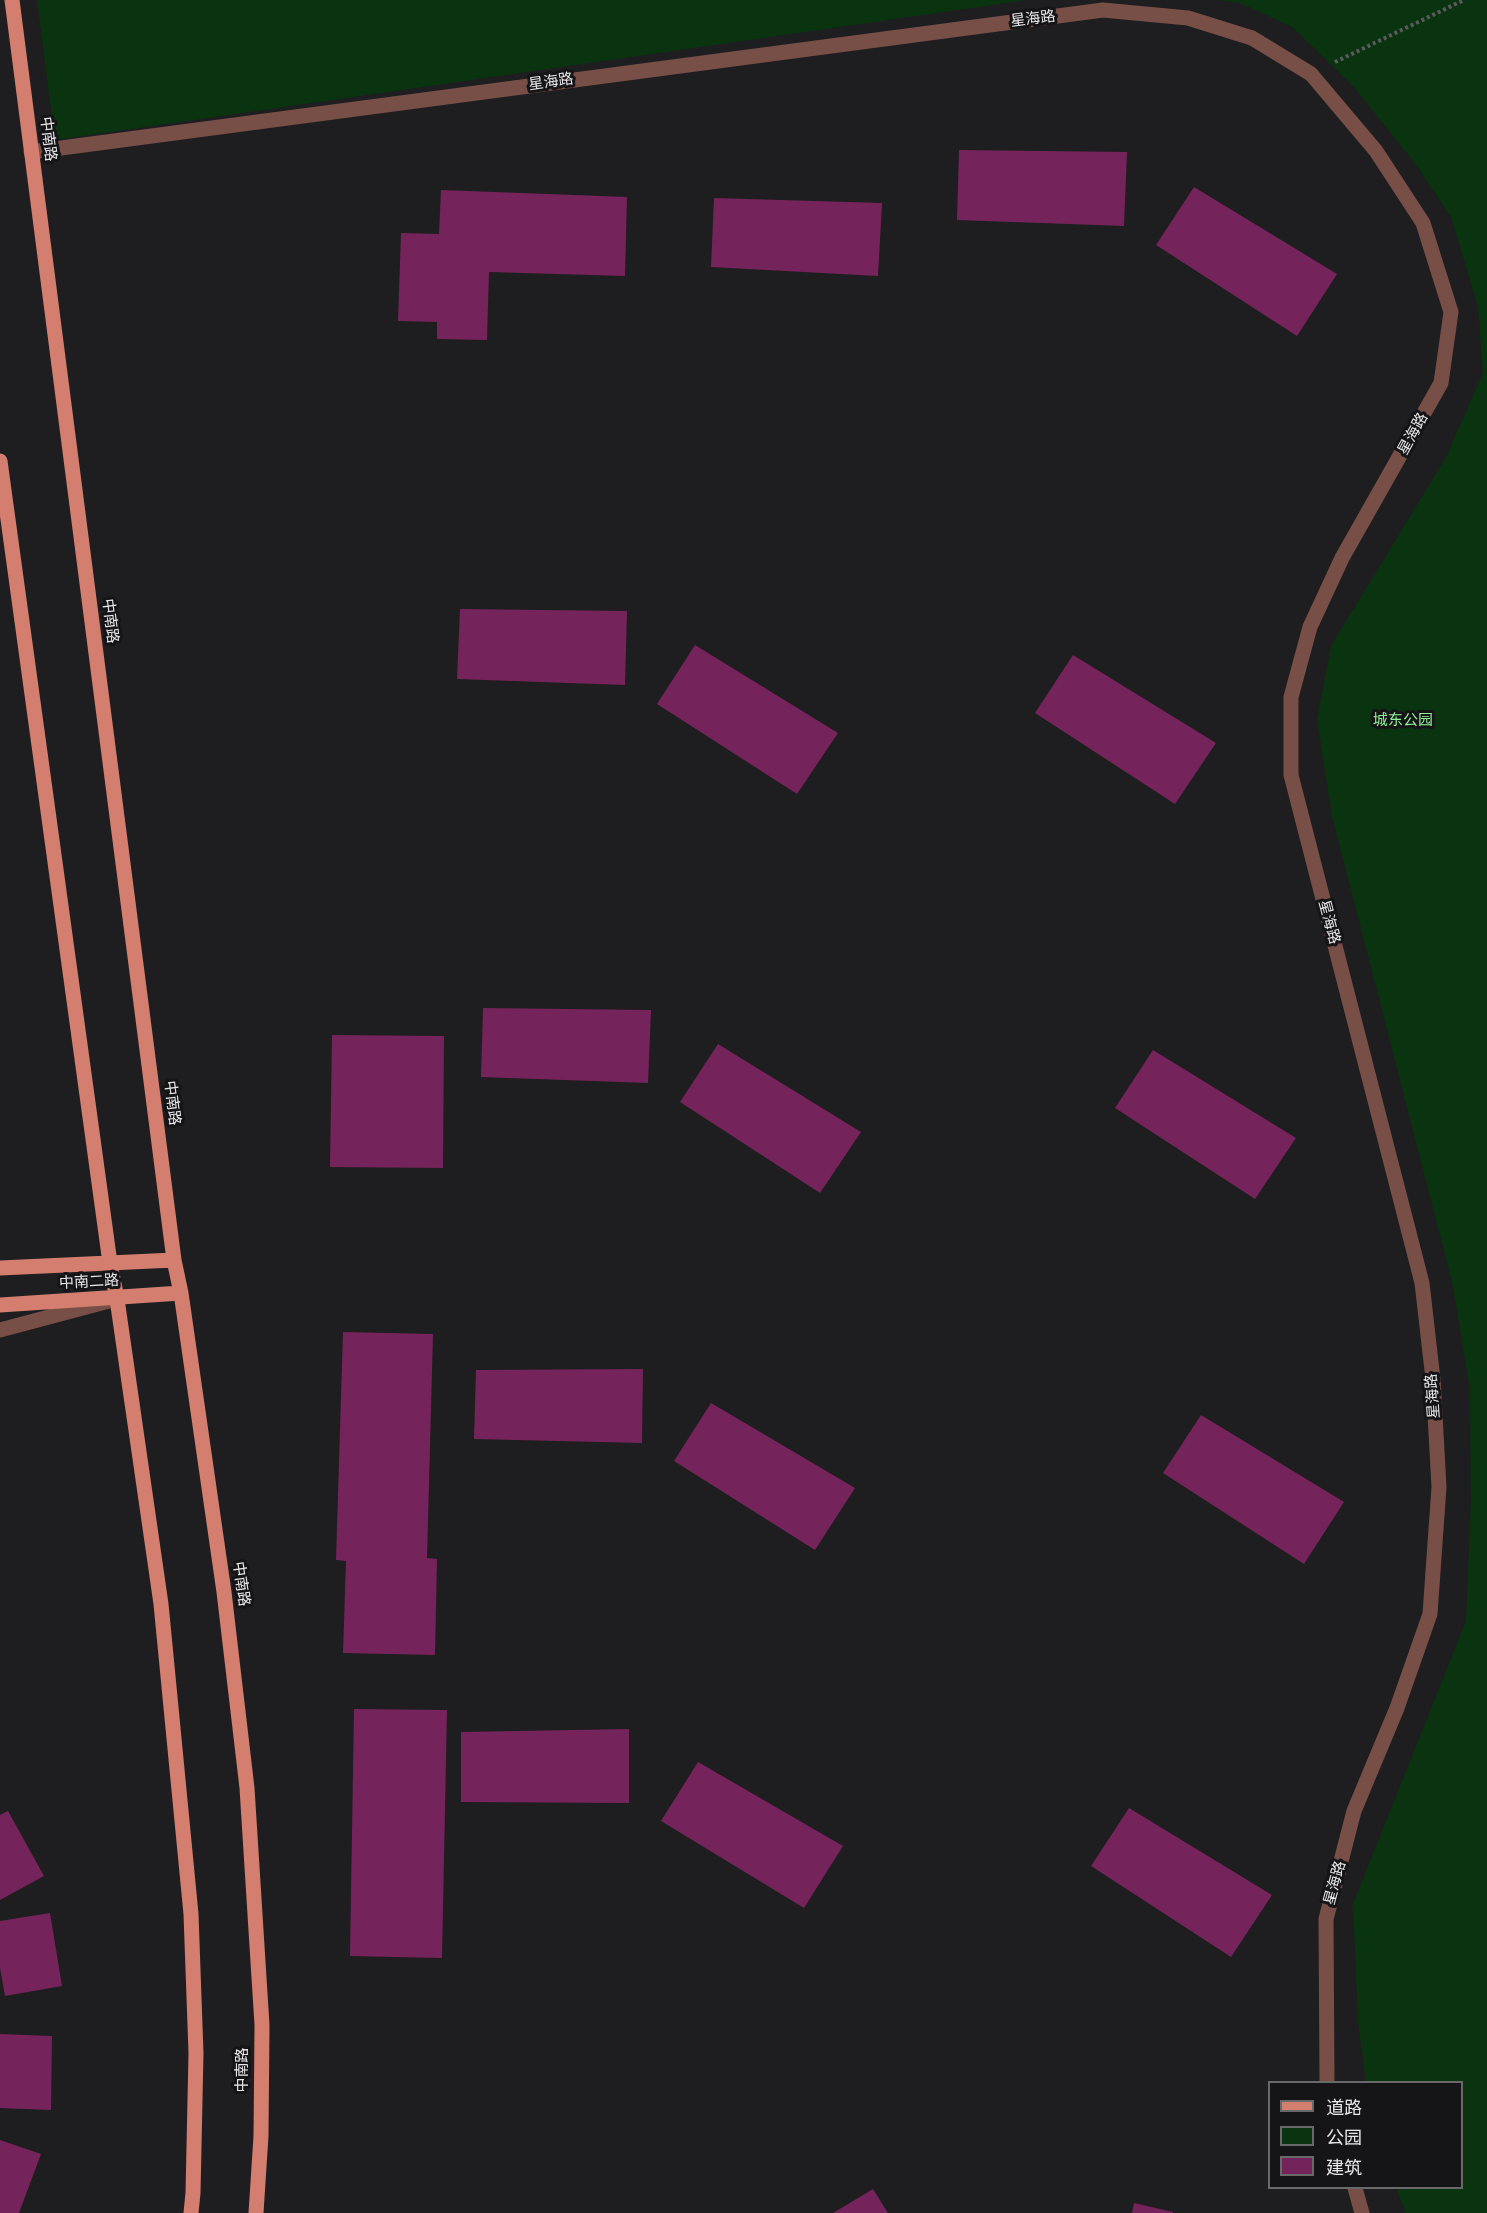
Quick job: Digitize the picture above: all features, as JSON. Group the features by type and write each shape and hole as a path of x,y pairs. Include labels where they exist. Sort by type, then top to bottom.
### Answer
{"main road":[{"name":"中南路","path":"12,0 174,1260 181,1293 224,1592 247,1788 262,2025 261,2136 256,2213"},
{"path":"0,461 110,1263 161,1604 191,1914 196,2053 191,2213"},
{"name":"中南二路","path":"0,1268 174,1260"},
{"name":"中南二路","path":"0,1305 181,1293"}],"street":[{"name":"星海路","path":"31,152 1103,10 1188,18 1252,38 1311,74 1376,150 1423,222 1451,312 1441,383 1342,558 1310,627 1291,698 1291,775 1422,1283 1433,1379 1439,1487 1430,1614 1397,1708 1354,1811 1326,1919 1327,2081"},
{"path":"0,1330 117,1299"},
{"path":"1356,2189 1362,2213"}],"path":[{"path":"1311,74 1464,0"}],"green space":[{"path":"37,0 1027,0 55,140"},
{"name":"城东公园","path":"1219,0 1487,0 1487,2213 1406,2213 1396,2189 1463,2189 1463,2081 1366,2081 1358,2021 1353,1904 1466,1621 1471,1502 1470,1389 1452,1282 1332,816 1317,720 1331,646 1445,459 1483,373 1478,307 1451,217 1414,162 1353,86 1292,27 1240,3"}],"building":[{"path":"959,150 1127,152 1124,226 957,220"},
{"path":"1194,187 1337,274 1297,336 1156,245"},
{"path":"441,190 627,197 625,276 489,272 487,340 437,339 437,322 398,321 401,233 439,234"},
{"path":"714,198 882,203 878,276 711,267"},
{"path":"460,609 627,611 625,685 457,679"},
{"path":"695,645 838,733 797,794 657,704"},
{"path":"1073,655 1216,743 1175,804 1035,713"},
{"path":"483,1008 651,1010 648,1083 481,1077"},
{"path":"332,1035 444,1036 443,1168 330,1167"},
{"path":"718,1044 861,1132 820,1193 680,1102"},
{"path":"1153,1050 1296,1138 1255,1199 1115,1108"},
{"path":"343,1332 433,1334 427,1558 437,1559 435,1655 343,1653 346,1561 336,1560"},
{"path":"643,1369 642,1443 474,1439 476,1370"},
{"path":"711,1403 855,1488 815,1550 674,1461"},
{"path":"1201,1415 1344,1502 1304,1564 1163,1473"},
{"path":"354,1709 447,1710 442,1958 350,1956"},
{"path":"629,1729 629,1803 461,1802 461,1732"},
{"path":"698,1762 843,1846 804,1908 661,1821"},
{"path":"1129,1808 1272,1895 1231,1957 1091,1866"},
{"path":"8,1811 44,1876 0,1900 0,1815"},
{"path":"50,1913 62,1986 5,1996 0,1968 0,1921"},
{"path":"0,2034 52,2036 51,2110 0,2108"},
{"path":"0,2140 41,2154 19,2213 0,2213"},
{"path":"873,2189 888,2213 833,2213"},
{"path":"1134,2203 1173,2212 1173,2213 1132,2213"}]}
